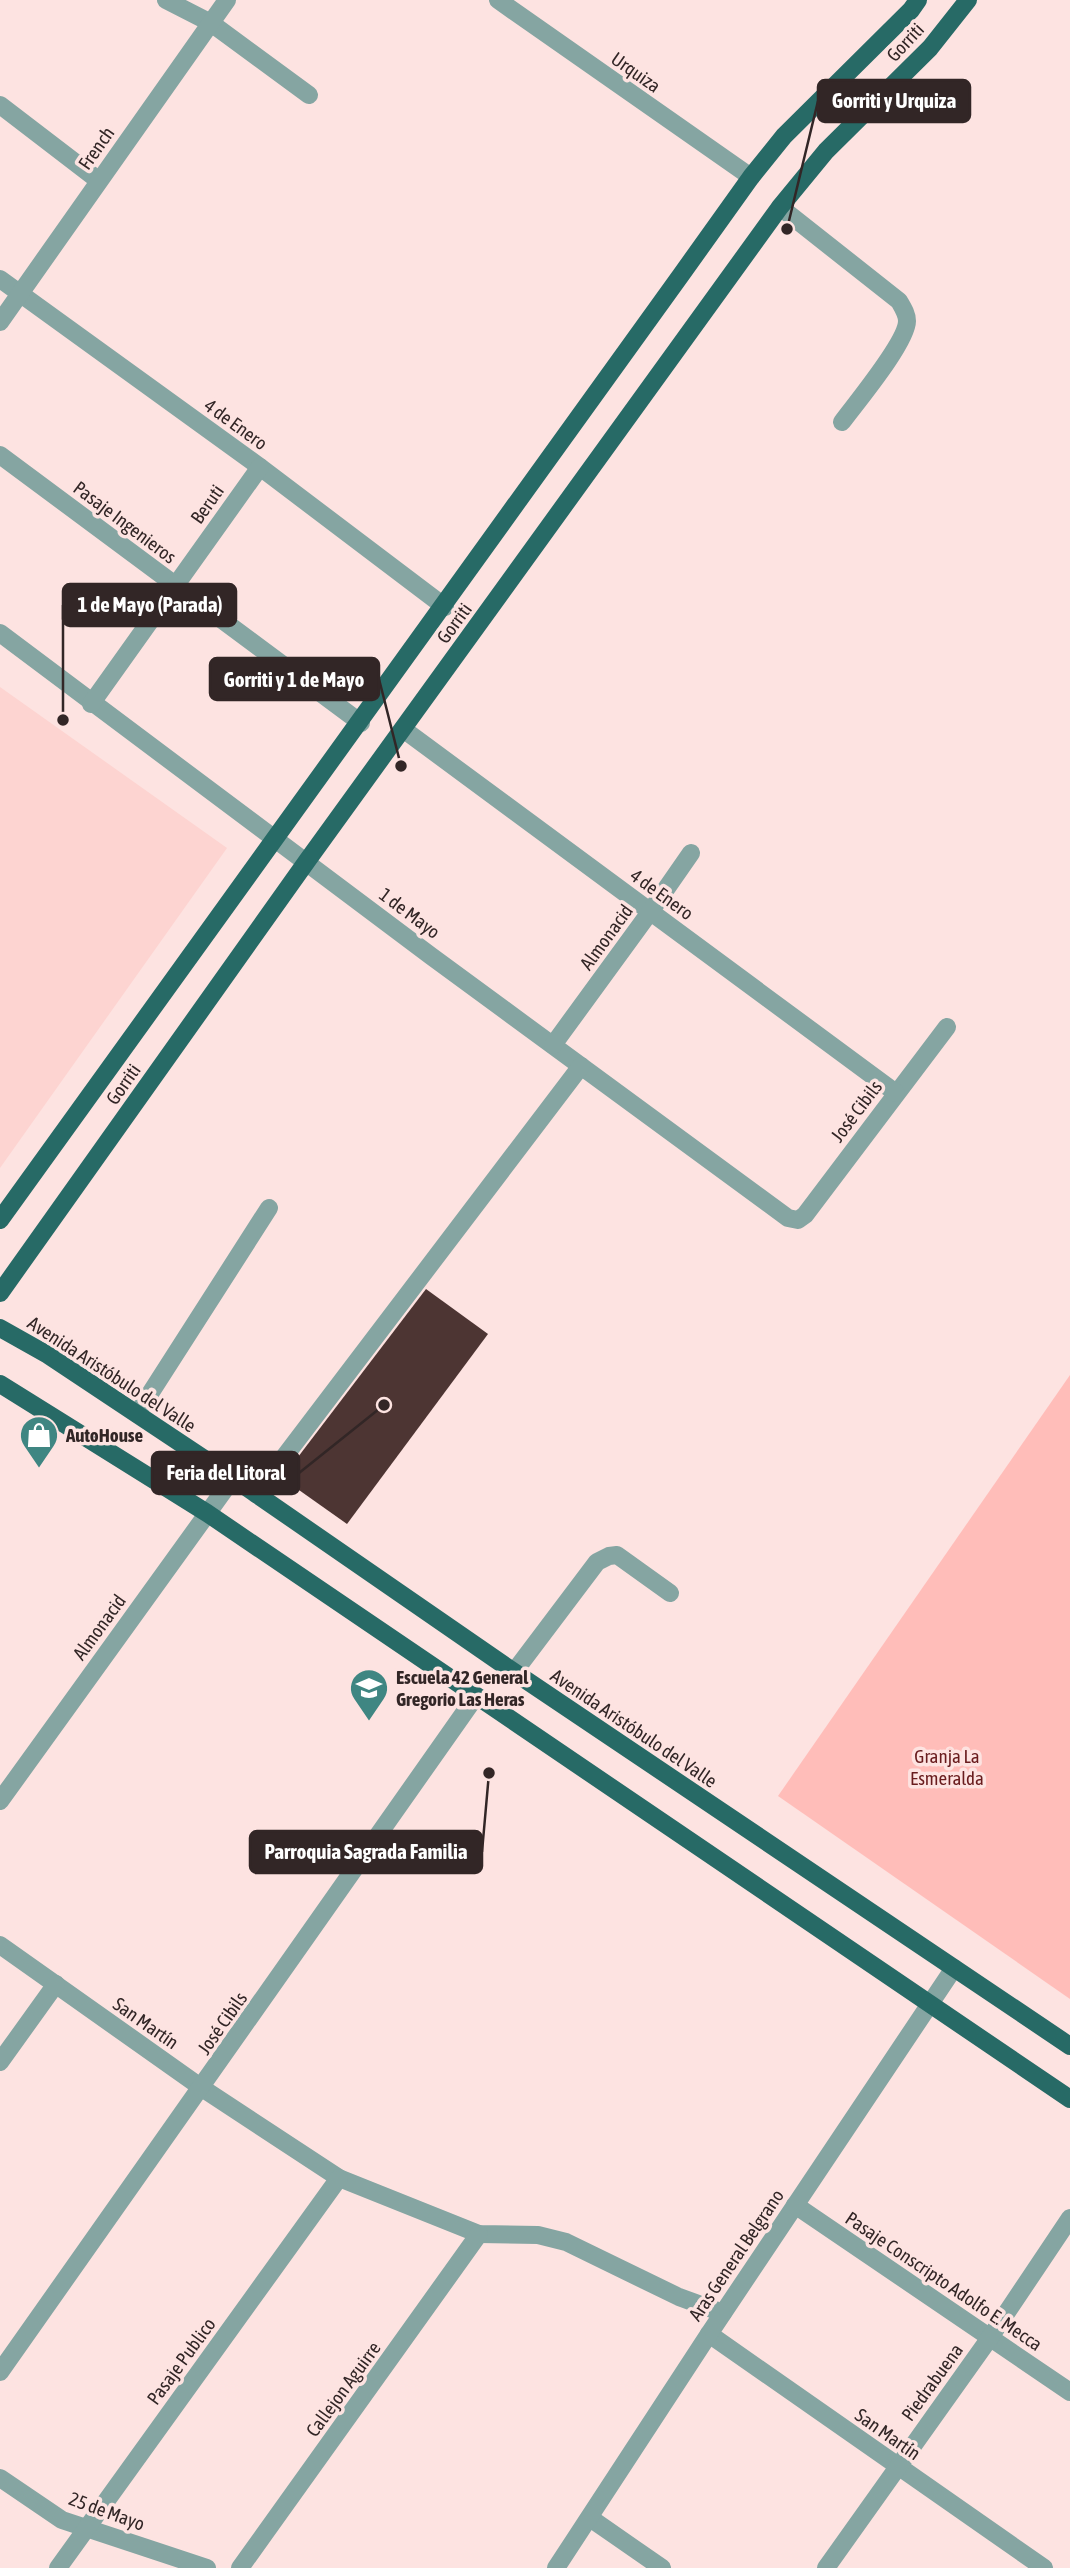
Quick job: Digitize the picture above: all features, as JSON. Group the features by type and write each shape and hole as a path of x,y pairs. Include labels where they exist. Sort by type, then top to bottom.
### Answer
{"main road":[{"name":"Gorriti","path":"0,1220 445,607 751,177 784,136 918,0"},
{"name":"Gorriti","path":"0,1293 307,861 780,207 826,151 930,48 968,0"},
{"name":"Avenida Aristóbulo del Valle","path":"0,1328 48,1355 233,1478 514,1672 1070,2046"},
{"path":"0,1384 207,1513 1070,2099"}],"street":[{"path":"166,0 211,23 309,95"},
{"name":"French","path":"0,321 227,0"},
{"name":"Urquiza","path":"498,0 751,177"},
{"path":"0,105 99,180"},
{"path":"780,207 900,301 907,319 907,326 897,345 842,422"},
{"name":"4 de Enero","path":"0,279 260,467 445,607"},
{"name":"Pasaje Ingenieros","path":"0,455 360,723"},
{"name":"Beruti","path":"91,704 260,467"},
{"name":"1 de Mayo","path":"0,633 91,704 788,1219 798,1220"},
{"name":"4 de Enero","path":"404,729 896,1093"},
{"name":"Almonacid","path":"553,1045 691,853"},
{"name":"José Cibils","path":"798,1220 947,1027"},
{"path":"256,1494 581,1066"},
{"path":"137,1414 270,1208"},
{"name":"Almonacid","path":"0,1801 233,1478"},
{"path":"514,1672 597,1562 617,1555 670,1593"},
{"name":"José Cibils","path":"0,2372 476,1696"},
{"name":"San Martín","path":"0,1945 202,2088 339,2179 479,2234"},
{"name":"Aras General Belgrano","path":"556,2568 954,1968"},
{"path":"0,2062 56,1984"},
{"name":"Pasaje Publico","path":"58,2568 339,2179"},
{"name":"Pasaje Conscripto Adolfo E. Mecca","path":"795,2205 1070,2392"},
{"name":"Piedrabuena","path":"826,2568 989,2339 1070,2218"},
{"path":"479,2234 538,2235 566,2242 678,2297 723,2313"},
{"name":"Callejon Aguirre","path":"240,2568 479,2234"},
{"name":"San Martín","path":"709,2334 1044,2568"},
{"name":"25 de Mayo","path":"0,2478 62,2520 207,2568"},
{"path":"590,2518 662,2568"}],"shaded area":[{"path":"0,687 227,848 0,1168"}],"green space":[{"name":"Granja La Esmeralda","path":"1070,1375 1070,1999 778,1796"}],"building":[{"path":"426,1289 488,1334 347,1524 282,1478"}],"place":[{"name":"Gorriti y Urquiza","path":"787,229"},
{"name":"1 de Mayo (Parada)","path":"63,720"},
{"name":"Gorriti y 1 de Mayo","path":"401,766"},
{"name":"Feria del Litoral","path":"384,1405"},
{"name":"AutoHouse","path":"39,1469"},
{"name":"Escuela 42 General Gregorio Las Heras","path":"369,1722"},
{"name":"Parroquia Sagrada Familia","path":"489,1773"}]}
